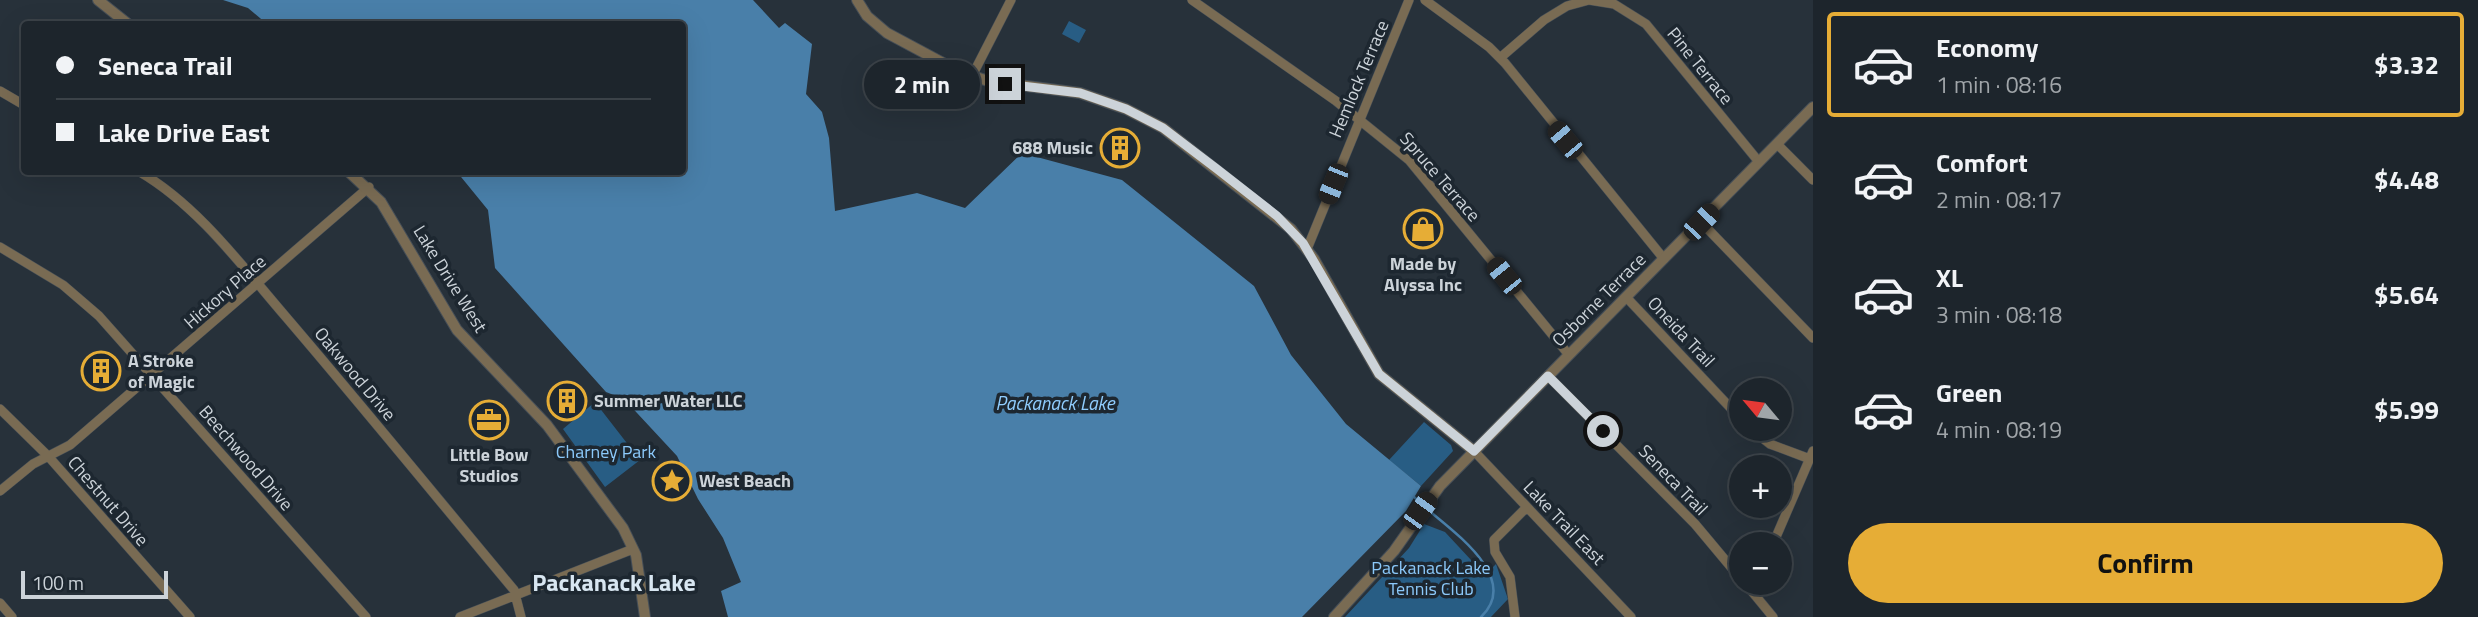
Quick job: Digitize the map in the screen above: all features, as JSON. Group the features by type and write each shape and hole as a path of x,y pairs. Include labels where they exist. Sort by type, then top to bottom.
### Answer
{"street":[{"path":"98,0 124,21"},
{"path":"857,0 867,16 887,33 972,76 1005,84 1080,93 1149,120 1277,216 1307,248 1379,374 1474,451"},
{"path":"972,76 1012,0"},
{"name":"Spruce Terrace","path":"1192,0 1359,119 1409,160 1569,355"},
{"name":"Hemlock Terrace","path":"1307,248 1409,0"},
{"path":"1424,0 1500,58 1664,260"},
{"name":"Pine Terrace","path":"1500,58 1544,20 1567,6 1589,0 1614,4 1646,24 1759,162"},
{"path":"0,91 21,103"},
{"name":"Osborne Terrace","path":"1334,617 1394,551 1440,486 1813,107"},
{"path":"1777,144 1813,180"},
{"name":"Oakwood Drive","path":"145,175 156,181 211,231 361,404 516,595 521,617"},
{"name":"Lake Drive West","path":"353,175 369,187 389,213 457,330 547,425 623,528 634,549 645,617"},
{"name":"Hickory Place","path":"0,491 19,473 70,445 369,187"},
{"path":"1701,222 1813,338"},
{"name":"Beechwood Drive","path":"0,247 82,300 153,374 366,617"},
{"name":"Oneida Trail","path":"1626,298 1729,406"},
{"name":"Seneca Trail","path":"1548,376 1681,510 1729,564"},
{"name":"Chestnut Drive","path":"0,408 48,456 190,617"},
{"path":"1766,441 1811,455 1778,532"},
{"name":"Lake Trail East","path":"1474,451 1631,617"},
{"path":"1514,617 1510,577 1495,552 1493,540 1527,507"},
{"path":"460,617 634,549"},
{"name":"Seneca Trail","path":"1756,595 1773,617"},
{"path":"0,603 12,617"}],"green space":[{"path":"1069,21 1086,30 1079,43 1062,34"},
{"name":"Charney Park","path":"595,402 640,460 605,487 563,429"},
{"path":"1424,422 1451,445 1453,451 1421,486 1389,460"},
{"name":"Packanack Lake Tennis Club","path":"1424,524 1445,532 1485,575 1496,564 1508,599 1491,617 1345,617 1409,548"}],"water":[{"name":"Packanack Lake","path":"223,0 753,0 779,28 785,23 812,44 806,94 822,112 829,138 835,211 917,193 965,208 1022,153 1122,180 1254,286 1291,355 1346,424 1421,486 1406,511 1302,617 728,617 721,591 741,582 723,538 698,499 677,456 624,399 606,392 495,268 488,210 459,175 686,175 686,21 263,21 248,8"}],"waterway":[{"path":"1414,497 1422,504"},
{"path":"1427,509 1467,544 1489,572 1493,587 1491,602 1481,617"}],"place":[{"name":"688 Music","path":"1120,148"},
{"name":"Made by Alyssa Inc","path":"1423,229"},
{"name":"A Stroke of Magic","path":"101,371"},
{"name":"Summer Water LLC","path":"567,401"},
{"name":"Little Bow Studios","path":"489,420"},
{"name":"West Beach","path":"672,481"}],"district":[{"name":"Packanack Lake","path":"614,583"}],"route":[{"path":"1005,84 1080,93 1126,109 1163,128 1217,169 1277,216 1303,243 1324,275 1369,361 1379,374 1391,387 1474,451 1548,376 1603,431"}]}
